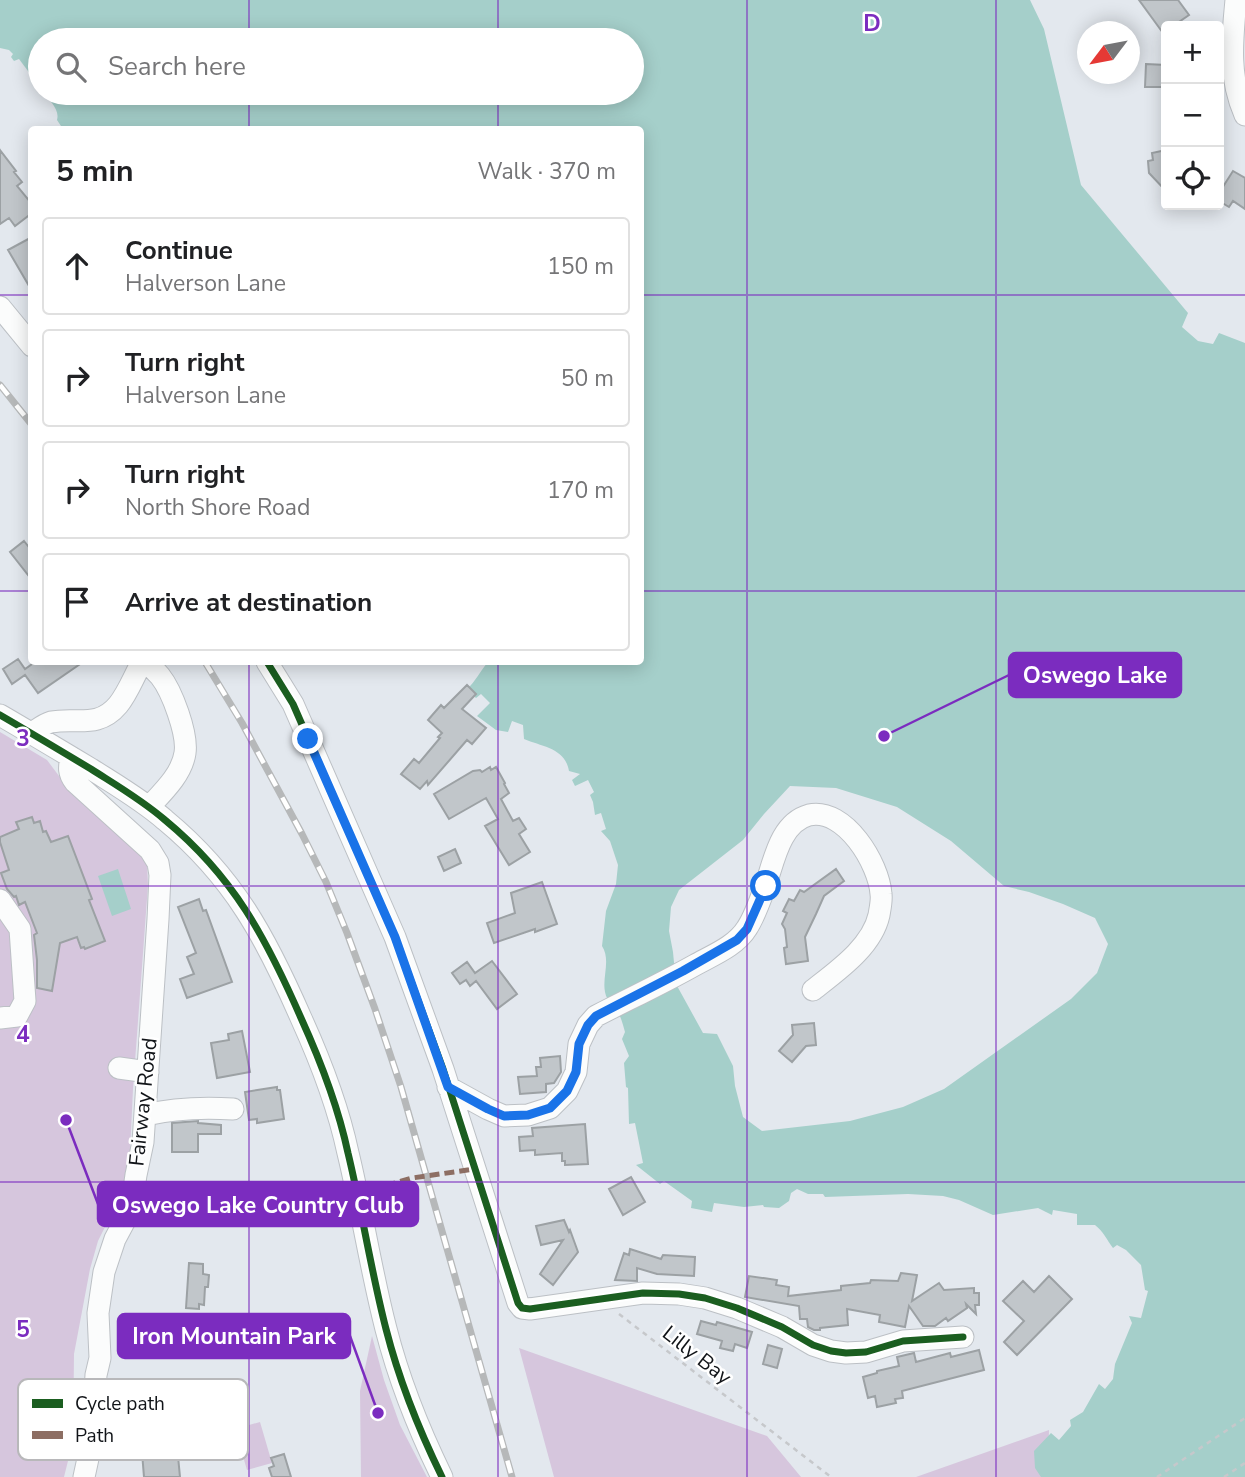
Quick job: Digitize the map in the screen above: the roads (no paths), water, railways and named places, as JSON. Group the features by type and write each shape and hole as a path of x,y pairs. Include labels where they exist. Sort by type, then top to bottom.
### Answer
{"street":[{"path":"1236,0 1231,50 1240,103 1245,115"},
{"path":"0,307 28,341"},
{"path":"32,733 47,723 88,722 110,712 122,699 141,665"},
{"path":"148,665 162,678 169,692 183,729 185,752 170,784 149,807"},
{"path":"269,665 293,704 395,937 448,1087 518,1303 522,1308 643,1293 679,1294 705,1297 764,1319 813,1345 831,1351 866,1352 902,1341 963,1337"},
{"path":"0,715 149,807 201,852 236,894 257,925 324,1071 353,1174 374,1278 394,1358 424,1438 442,1477"},
{"name":"Fairway Road","path":"71,757 70,776 150,850 158,863 160,875 143,1142 131,1209 115,1239 104,1272 98,1313 100,1359 96,1379"},
{"path":"448,1087 504,1116 528,1115 550,1108 567,1091 576,1072 579,1044 588,1025 596,1016 737,940 747,929 784,837 800,820 810,815 823,815 834,818 854,836 876,874 881,895 879,917 869,937 845,965 813,990"},
{"path":"0,900 20,929 25,1001 17,1016 0,1018"},
{"path":"120,1068 148,1072"},
{"path":"145,1115 181,1108 233,1109"}],"railway":[{"path":"0,385 28,420"},
{"path":"207,665 242,723 302,834 347,933 401,1087 512,1477"}],"place":[{"name":"Oswego Lake","path":"884,736"},
{"name":"Oswego Lake Country Club","path":"66,1120"},
{"name":"Iron Mountain Park","path":"378,1413"}]}
